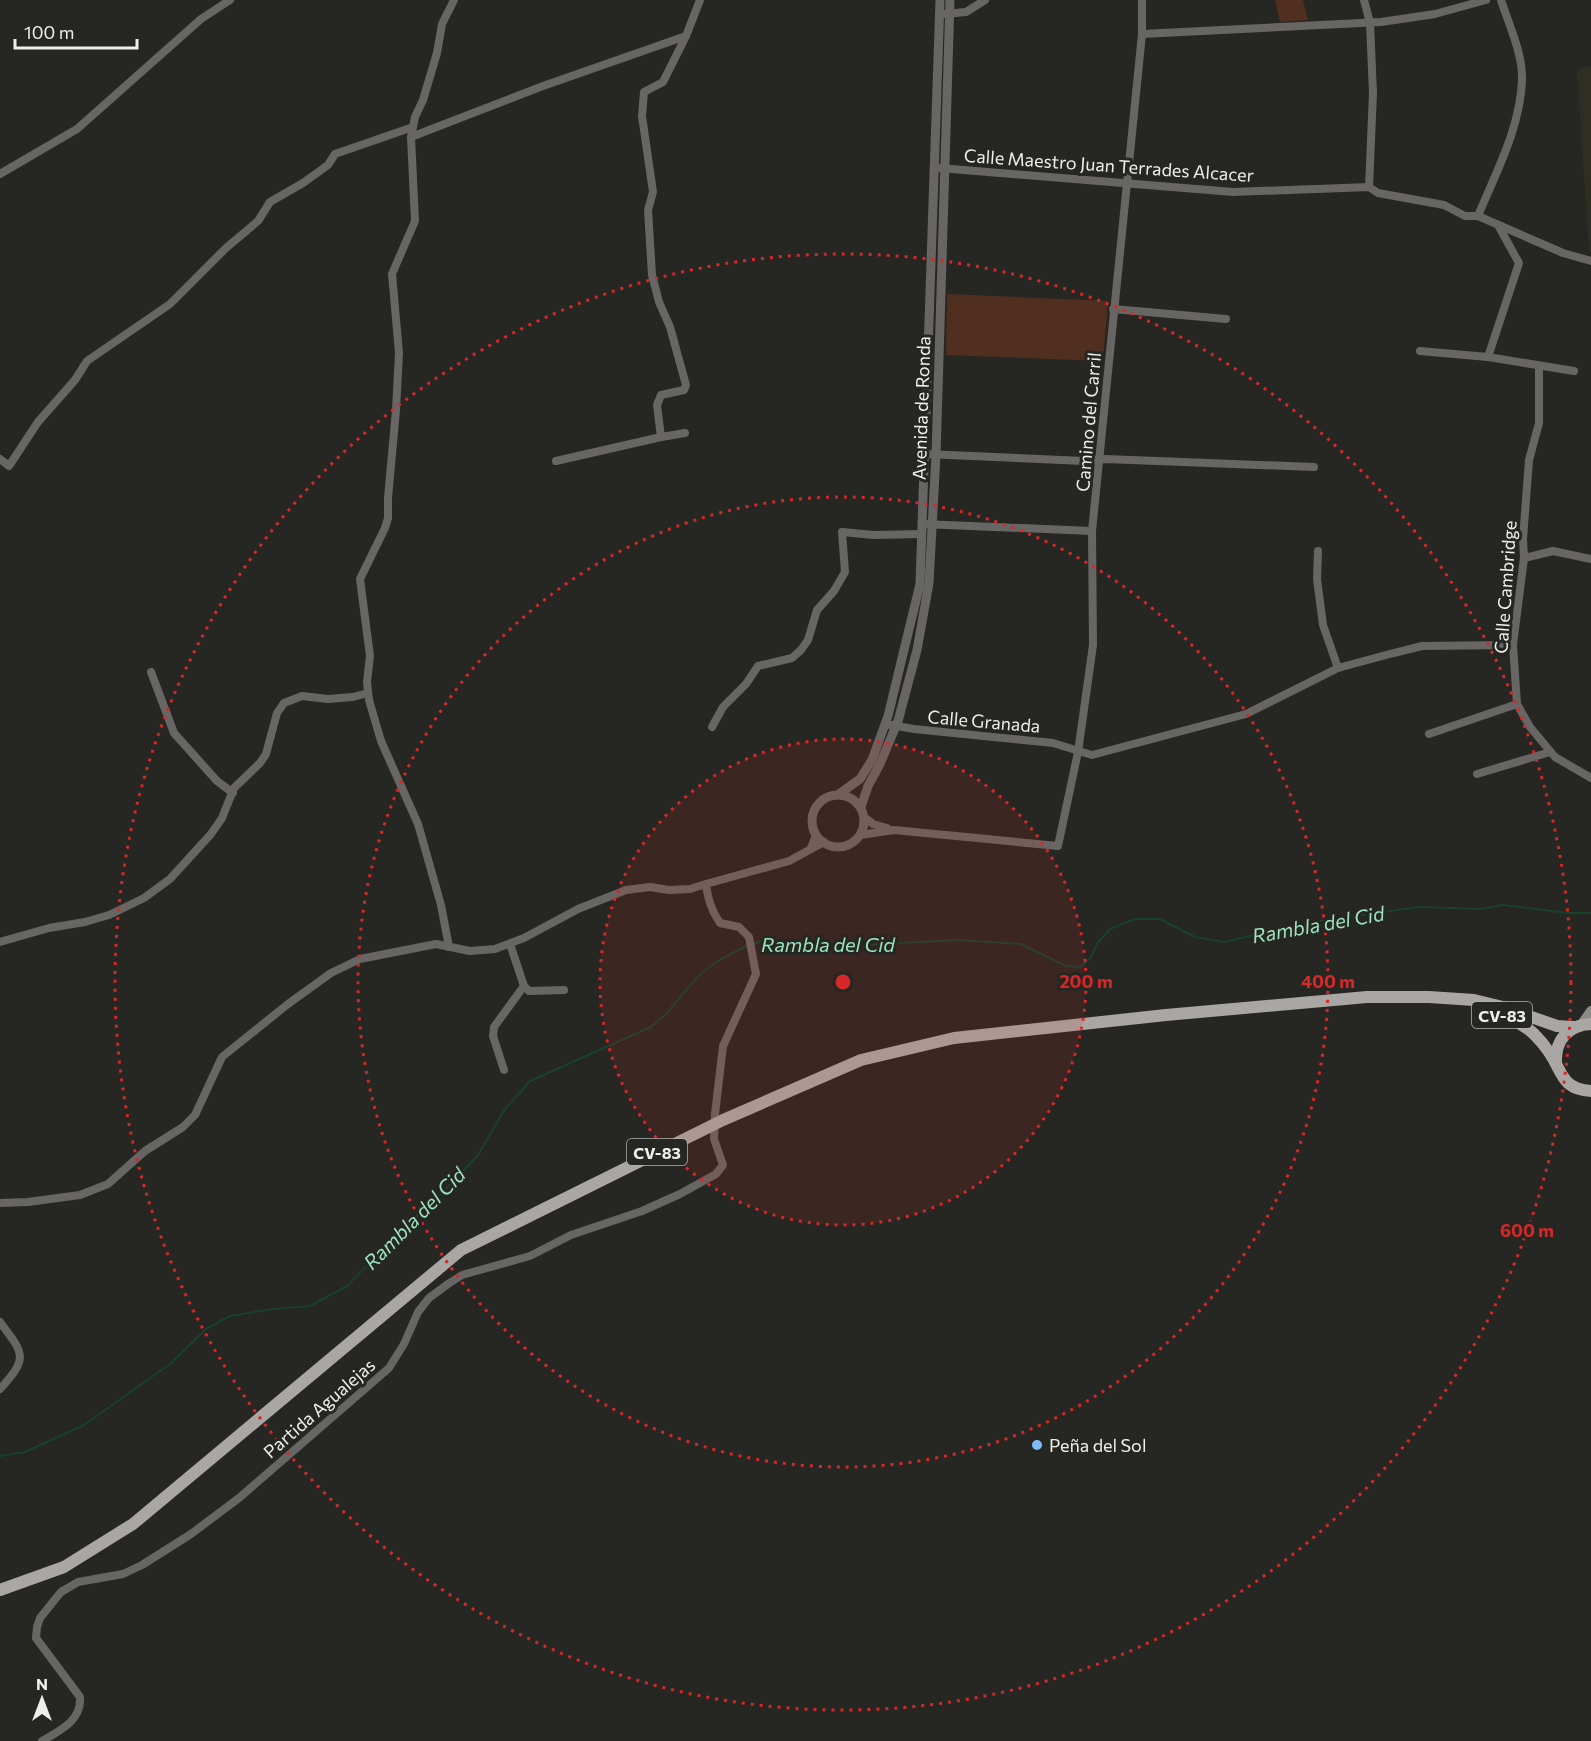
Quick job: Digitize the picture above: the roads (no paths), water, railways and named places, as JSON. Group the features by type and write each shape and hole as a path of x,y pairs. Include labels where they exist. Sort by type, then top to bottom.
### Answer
{"main road":[{"name":"CV-83","path":"0,1590 64,1567 133,1524 461,1250 723,1120 861,1060 954,1038 1166,1015 1367,997 1484,1002 1557,1026 1582,1025"},
{"name":"CV-83","path":"1429,998 1489,1011 1513,1019 1533,1033 1549,1052 1566,1081 1574,1087 1591,1091"},
{"path":"1556,1064 1558,1043 1565,1034 1582,1025 1591,1011"}],"street":[{"path":"0,174 78,129 201,19 230,0"},
{"path":"449,947 441,904 418,824 381,741 368,693 370,656 360,579 388,518 399,353 392,274 415,221 411,137 437,53 442,24 454,0"},
{"path":"661,437 658,399 661,395 684,390 686,385 670,327 659,302 652,275 648,210 653,192 642,116 644,93 663,82 686,36 700,0"},
{"name":"Avenida de Ronda","path":"861,807 868,786 896,726 917,650 929,583 925,454 940,0"},
{"name":"Avenida de Ronda","path":"839,794 860,778 872,760 885,724 920,584 922,534 927,524 936,455 950,0"},
{"path":"940,14 966,12 985,0"},
{"name":"Camino del Carril","path":"894,831 1058,846 1078,752 1093,645 1092,531 1125,183 1142,34 1142,0"},
{"path":"1364,0 1370,23 1373,93 1369,187"},
{"path":"1142,34 1370,23 1435,14 1486,0"},
{"path":"1478,216 1515,128 1522,79 1516,45 1501,0"},
{"path":"411,137 543,86 686,36"},
{"path":"0,459 9,466 38,422 75,380 87,361 170,304 226,248 258,221 270,202 328,165 334,154 413,127"},
{"name":"Calle Maestro Juan Terrades Alcacer","path":"935,167 1233,192 1369,187 1378,193 1444,205 1465,216 1478,216 1563,253 1591,261"},
{"path":"1488,357 1519,263 1498,225"},
{"path":"1113,309 1226,319"},
{"path":"1420,351 1488,357 1574,371"},
{"name":"Calle Cambridge","path":"1539,366 1539,423 1529,460 1522,539 1524,558 1514,645 1517,704 1530,727 1550,752 1563,763 1591,778"},
{"path":"555,461 685,433"},
{"path":"925,454 1314,467"},
{"path":"927,524 1092,531"},
{"path":"712,727 723,707 746,684 758,666 792,658 808,640 817,610 834,591 845,572 842,532 874,535 922,534"},
{"path":"1318,551 1317,579 1323,625 1338,668"},
{"path":"1524,558 1553,551 1591,559"},
{"name":"Calle Granada","path":"885,724 1053,743 1092,756 1246,714 1338,668 1422,646 1514,645"},
{"path":"151,672 174,733 218,781 233,792"},
{"path":"0,942 49,928 109,915 144,898 170,879 211,834 222,818 234,788 266,754 277,713 284,703 302,696 328,699 353,698 368,693"},
{"path":"1429,734 1517,704"},
{"path":"1477,774 1550,752"},
{"path":"839,794 851,798 861,807 864,826 860,835 848,845 831,846 816,835 812,824 813,813 819,803 828,796 839,794"},
{"path":"864,817 873,824 894,831"},
{"path":"860,835 894,831"},
{"path":"811,848 816,835"},
{"path":"0,1203 80,1195 108,1184 145,1151 183,1127 195,1115 222,1057 331,973 360,959 436,944 478,950 495,949 524,938 578,909 626,890 650,887 669,890 690,889 789,861 824,843"},
{"name":"Partida Agualejas","path":"42,1741 74,1718 80,1704 80,1697 36,1638 40,1618 61,1592 78,1582 123,1574 142,1565 191,1534 239,1498 389,1368 404,1344 418,1312 429,1298 462,1275 530,1256 571,1235 642,1211 716,1174 723,1165 714,1139 723,1046 756,974 748,937 739,927 720,923 712,912 706,884"},
{"path":"510,944 524,986 530,991 564,990"},
{"path":"504,1070 493,1036 494,1027 524,986"},
{"path":"0,1322 17,1345 20,1355 17,1370 0,1389"}],"waterway":[{"name":"Rambla del Cid","path":"754,944 765,940 865,945 958,940 1021,944 1066,966 1080,967 1091,957 1097,944 1110,929 1135,919 1160,919 1195,937 1224,942 1312,922 1419,907 1480,909 1503,905 1568,913 1591,913"},
{"name":"Rambla del Cid","path":"0,1456 25,1452 84,1425 170,1364 206,1329 230,1316 310,1306 347,1286 388,1244 422,1214 478,1155 505,1109 530,1081 651,1027 666,1014 700,974 718,961 748,945"}],"place":[{"name":"Peña del Sol","path":"1037,1445"}]}
